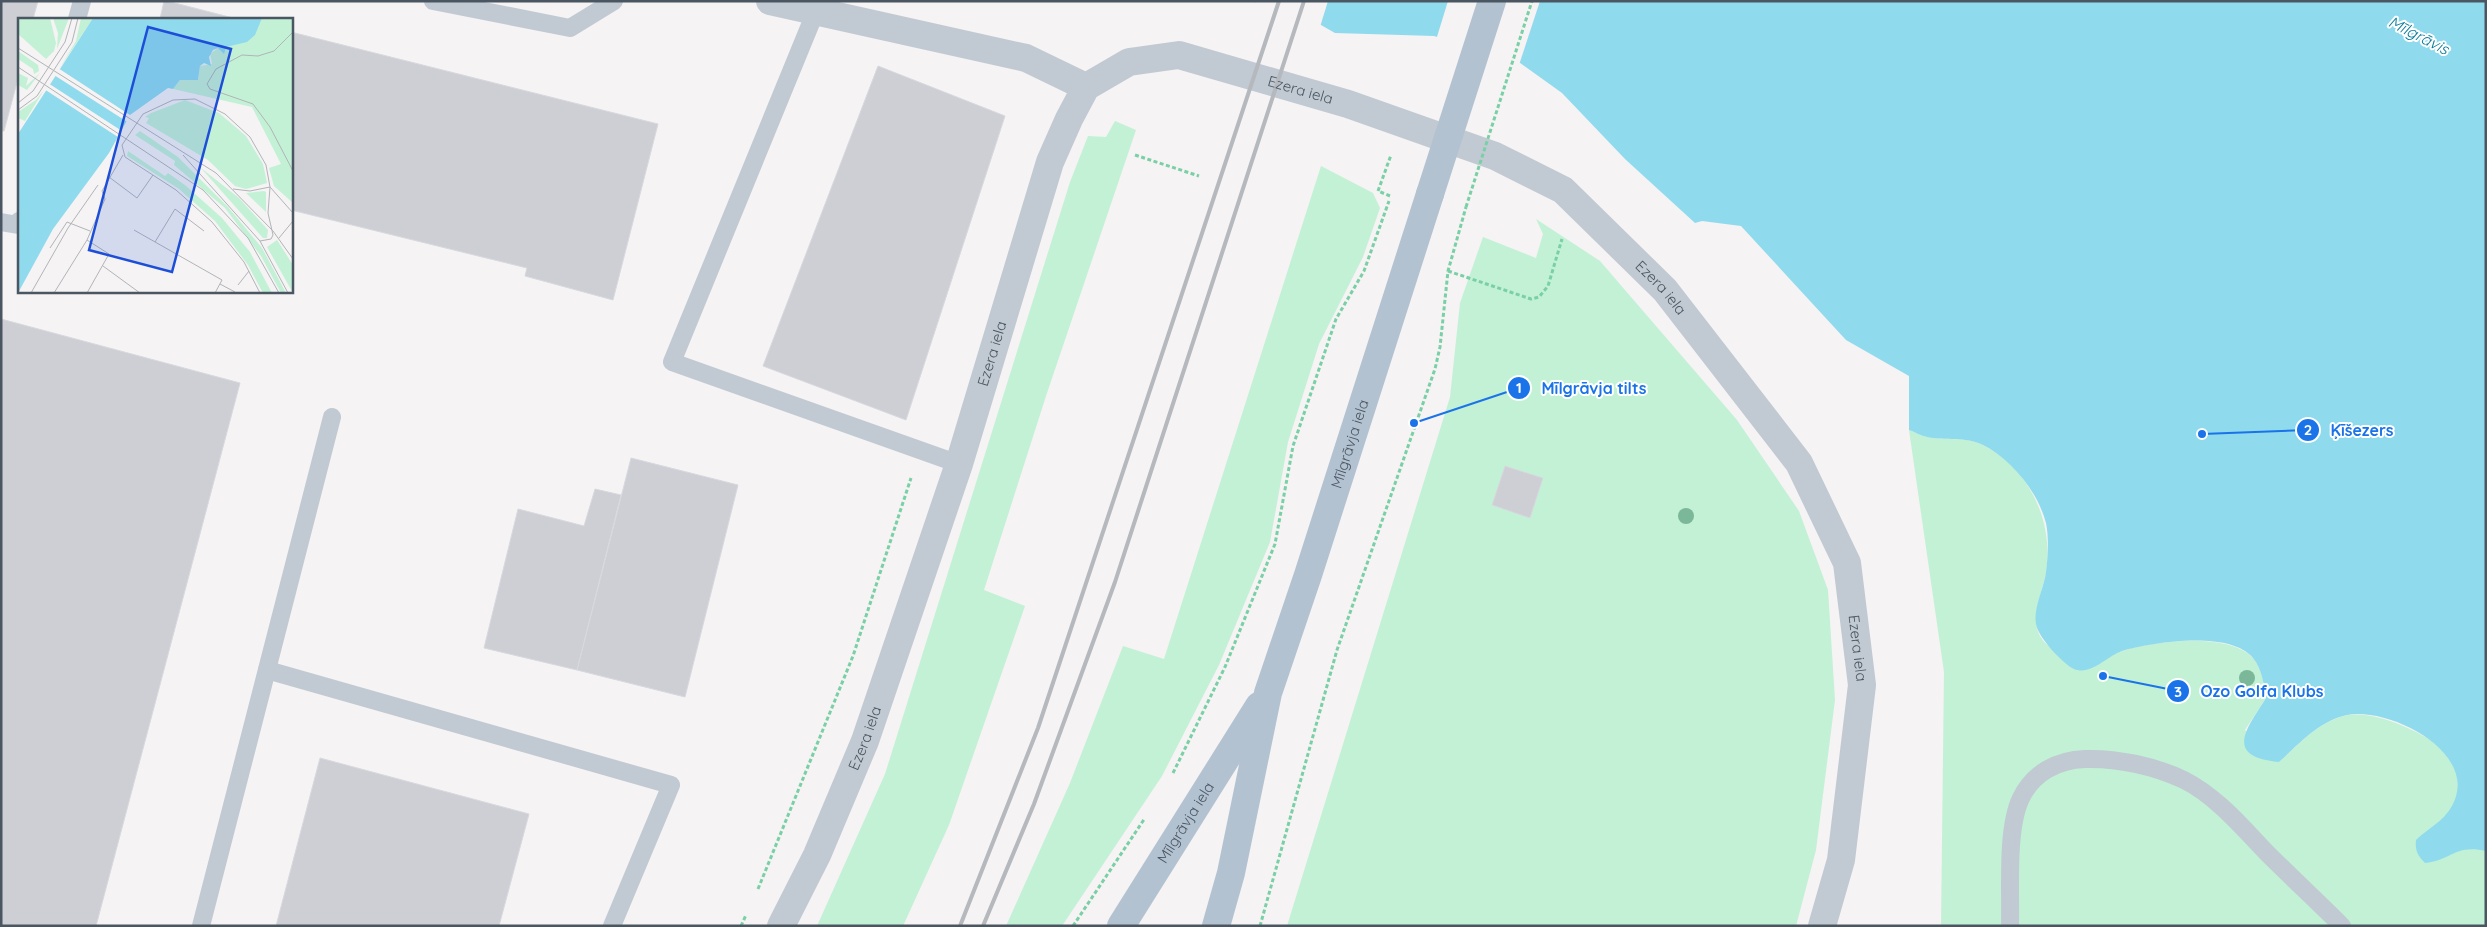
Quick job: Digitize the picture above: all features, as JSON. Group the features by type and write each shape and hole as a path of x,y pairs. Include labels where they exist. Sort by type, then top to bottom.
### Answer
{"main road":[{"name":"Mīlgrāvja iela","path":"1216,926 1231,873 1268,692 1308,575 1492,1"},
{"name":"Mīlgrāvja iela","path":"1121,926 1268,692"}],"street":[{"path":"770,1 815,13 1026,58 1086,87"},
{"name":"Ezera iela","path":"781,926 817,855 865,741 959,464 1050,162 1069,119 1086,87 1129,62 1179,55 1348,104 1495,156 1564,190 1666,290 1799,463 1847,563 1862,685 1841,860 1822,926"}],"lane":[{"path":"77,18 82,1"},
{"path":"433,1 570,28 614,1"},
{"path":"815,13 672,362 959,464"},
{"path":"1,222 18,225"},
{"path":"201,926 332,417"},
{"path":"267,670 671,785 612,926"},
{"path":"2010,926 2012,843 2020,800 2036,777 2057,763 2094,759 2135,764 2167,773 2201,791 2234,819 2342,926"}],"path":[{"path":"1260,926 1337,650 1435,369 1440,347 1448,271 1466,207 1532,1"},
{"path":"1135,155 1199,176"},
{"path":"1477,171 1486,174"},
{"path":"1383,178 1378,191 1390,196"},
{"path":"1170,780 1224,667 1275,544 1293,446 1336,319 1364,270 1392,189"},
{"path":"1448,271 1531,299 1539,298 1548,286 1564,231"},
{"path":"757,892 853,656 919,451"},
{"path":"1073,926 1148,812"},
{"path":"741,926 749,909"}],"green space":[{"path":"1115,121 1136,130 1046,396 984,590 1025,606 949,825 903,926 817,926 885,774 1070,182 1088,136 1106,137"},
{"path":"1321,166 1373,193 1380,208 1363,257 1319,344 1288,442 1270,542 1219,665 1162,776 1062,926 1006,926 1070,783 1123,646 1164,659"},
{"path":"1536,219 1600,261 1737,420 1799,511 1828,590 1835,700 1816,850 1796,926 1287,926 1450,397 1460,303 1483,237 1536,258 1543,234"},
{"path":"1909,430 1922,436 1970,441 1983,445 2000,455 2026,483 2042,516 2048,554 2046,573 2036,613 2037,629 2045,642 2057,652 2096,666 2119,652 2150,644 2168,642 2208,641 2226,644 2241,650 2253,658 2259,667 2266,698 2245,730 2279,762 2319,728 2328,722 2348,715 2375,717 2406,727 2421,734 2445,752 2453,762 2458,788 2486,802 2486,926 1941,926 1944,672"}],"water":[{"name":"Mīlgrāvis","path":"1251,1 2486,1 2486,851 2475,849 2459,851 2434,862 2425,863 2418,855 2416,840 2440,821 2448,812 2458,787 2454,768 2443,752 2407,726 2386,718 2365,714 2347,715 2327,722 2318,728 2279,762 2261,759 2250,754 2245,747 2244,739 2252,720 2266,698 2259,667 2253,658 2242,649 2210,641 2171,642 2152,644 2116,653 2087,670 2074,669 2069,666 2051,649 2041,636 2036,624 2037,605 2047,566 2048,541 2046,523 2030,488 2013,468 1993,451 1976,442 1927,437 1909,430 1909,376 1846,340 1741,226 1702,221 1695,223 1625,159 1562,93 1516,60 1434,36 1335,33 1314,21"}],"pier":[{"path":"1256,1 1328,1 1320,27 1255,5"},
{"path":"1448,1 1540,1 1519,65 1436,40"}],"building":[{"path":"1,1 38,1 33,18 18,18 18,79 4,131 1,131"},
{"path":"164,1 167,1 233,18 160,18"},
{"path":"292,32 658,124 613,300 525,276 527,268 292,210"},
{"path":"878,66 1005,116 906,420 763,366"},
{"path":"1,319 240,383 96,926 1,926"},
{"path":"631,458 738,485 685,697 577,670"},
{"path":"1505,466 1543,478 1530,518 1492,505"},
{"path":"595,489 621,495 577,670 484,648 518,509 584,526"},
{"path":"320,758 529,814 499,926 276,926"}],"railway":[{"path":"960,926 1038,728 1279,1"},
{"path":"983,926 1034,804 1115,582 1304,1"}],"place":[{"name":"Mīlgrāvja tilts","path":"1414,423"},
{"name":"Ķīšezers","path":"2202,434"},
{"name":"Ozo Golfa Klubs","path":"2103,676"}]}
